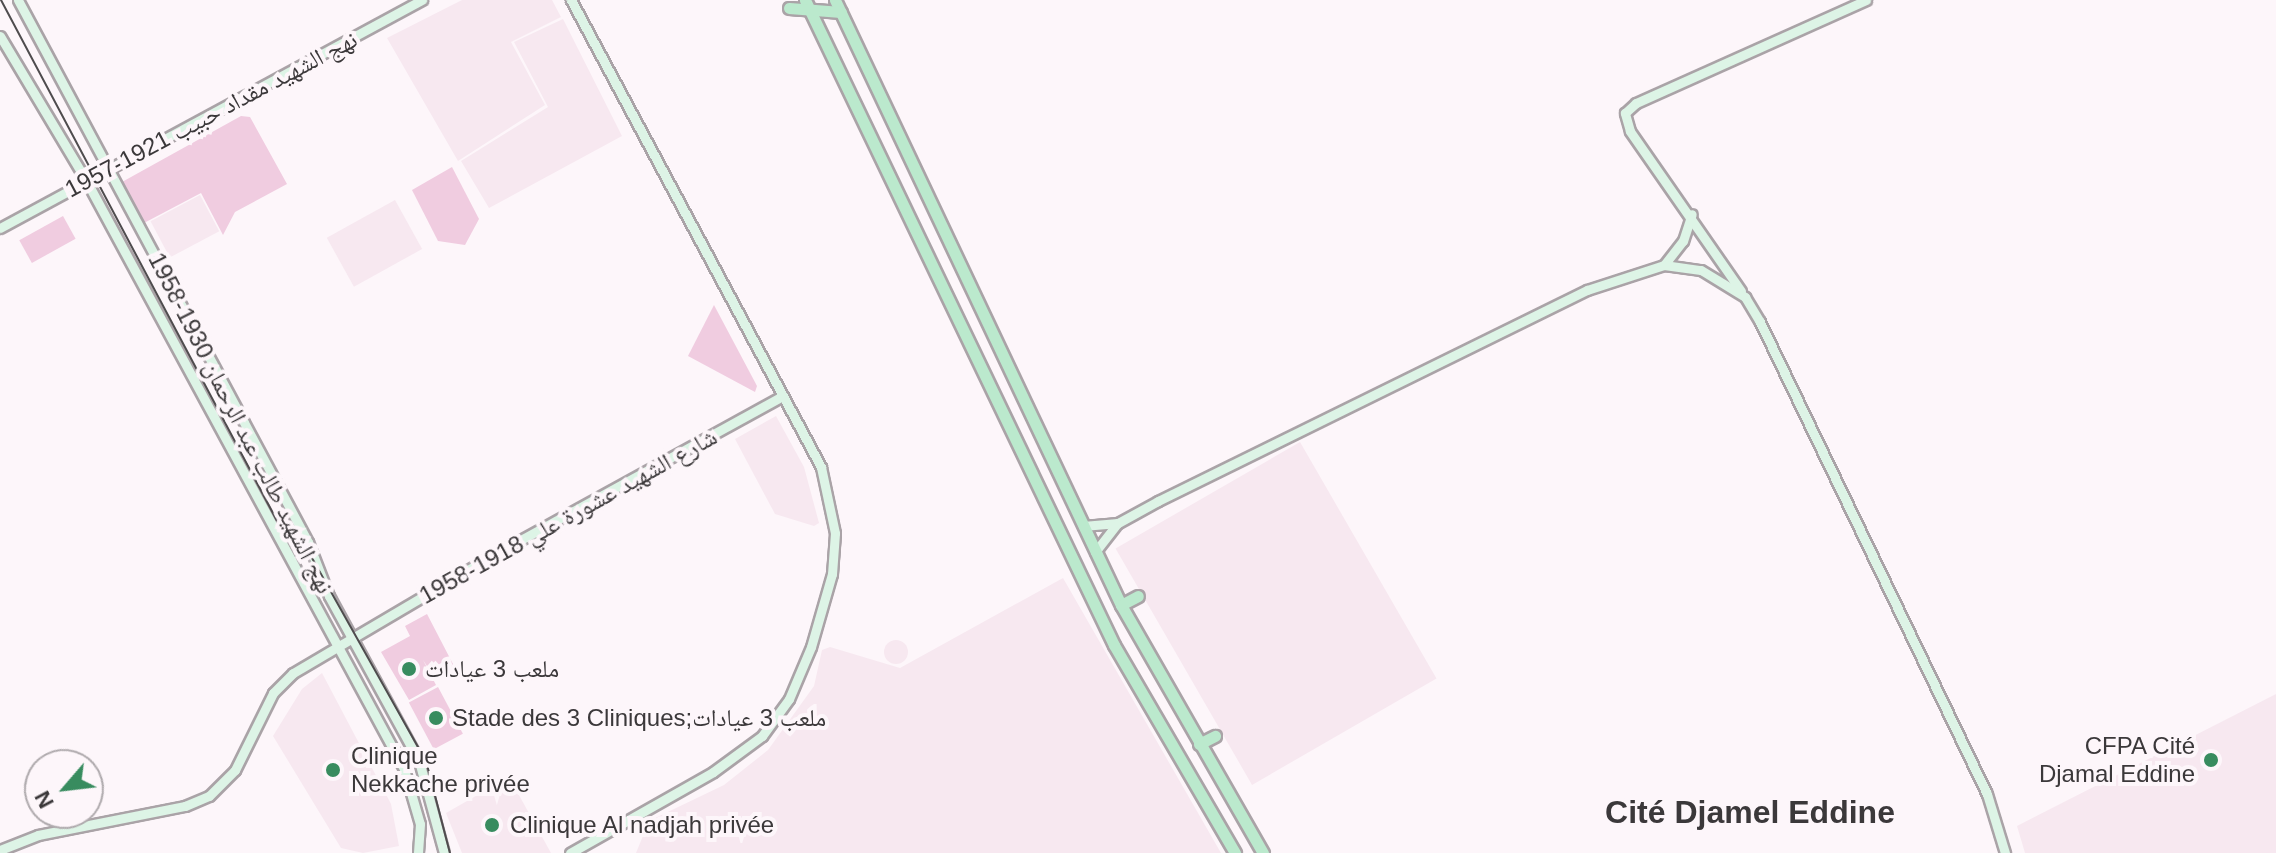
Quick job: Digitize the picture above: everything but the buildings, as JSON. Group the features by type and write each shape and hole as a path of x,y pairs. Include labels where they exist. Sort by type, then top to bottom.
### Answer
{"main road":[{"path":"835,0 1121,605 1263,853"},
{"path":"789,8 808,5 841,12"},
{"path":"808,5 1114,645 1235,853"},
{"path":"1121,605 1138,596"},
{"path":"1199,744 1215,736"}],"street":[{"name":"نهج الشهيد طالب عبد الرحمان 1930-1958","path":"18,0 308,542 353,637 419,761 444,853"},
{"name":"نهج الشهيد مقداد حبيب 1921-1957","path":"0,228 422,0"},
{"path":"570,853 740,756 762,736 789,699 832,574 835,533 824,476 571,0"},
{"path":"1866,0 1636,103 1625,113 1630,131 1692,214 1745,297 1987,794 2005,853"},
{"name":"نهج الشهيد طالب عبد الرحمان 1930-1958","path":"0,36 87,182 412,791 420,824 418,853"},
{"path":"1664,265 1683,241 1692,214"},
{"path":"1083,526 1118,523 1587,290 1664,265 1717,276 1745,297"},
{"name":"شارع الشهيد عشورة علي 1918-1958","path":"0,850 38,835 185,806 209,796 235,770 285,679 337,646 783,396"},
{"path":"1095,552 1118,523"}],"shaded area":[{"path":"462,0 552,0 561,17 511,42 545,105 458,161 387,38"},
{"path":"563,19 622,136 489,208 461,161 548,107 514,42"},
{"path":"241,116 250,117 287,184 235,212 223,235 201,193 144,223 122,182"},
{"path":"452,167 479,219 465,245 438,241 412,190"},
{"path":"200,195 219,231 170,257 151,221"},
{"path":"395,200 422,249 354,287 327,238"},
{"path":"63,216 76,239 32,263 19,240"},
{"path":"714,305 757,386 755,392 688,356"},
{"path":"776,416 804,467 819,523 814,526 775,514 735,439"},
{"path":"1300,442 1436,678 1252,785 1116,548"},
{"path":"1063,578 1221,853 636,853 649,821 724,785 768,750 814,686 822,650 830,647 900,668"},
{"path":"427,614 454,666 434,677 423,660 436,685 409,700 381,652 410,636 405,626"},
{"path":"896,640 905,643 908,652 905,661 896,664 887,661 884,652 887,643"},
{"name":"Clinique Nekkache privée","path":"322,673 391,804 399,846 363,853 341,848 273,736 302,689"},
{"name":"Stade des 3 Cliniques;ملعب 3 عيادات","path":"438,687 463,734 434,749 409,702"},
{"name":"CFPA Cité Djamal Eddine","path":"2276,694 2276,853 2025,853 2017,826"},
{"name":"Clinique Al nadjah privée","path":"509,777 551,853 462,853 446,813"}],"tram line":[{"path":"1,0 284,534 312,558 426,761 450,853"}],"place":[{"name":"ملعب 3 عيادات","path":"409,669"},
{"name":"Stade des 3 Cliniques;ملعب 3 عيادات","path":"436,718"},
{"name":"CFPA Cité Djamal Eddine","path":"2211,760"},
{"name":"Clinique Nekkache privée","path":"333,770"},
{"name":"Clinique Al nadjah privée","path":"492,825"}],"district":[{"name":"Cité Djamel Eddine","path":"1750,812"}]}
